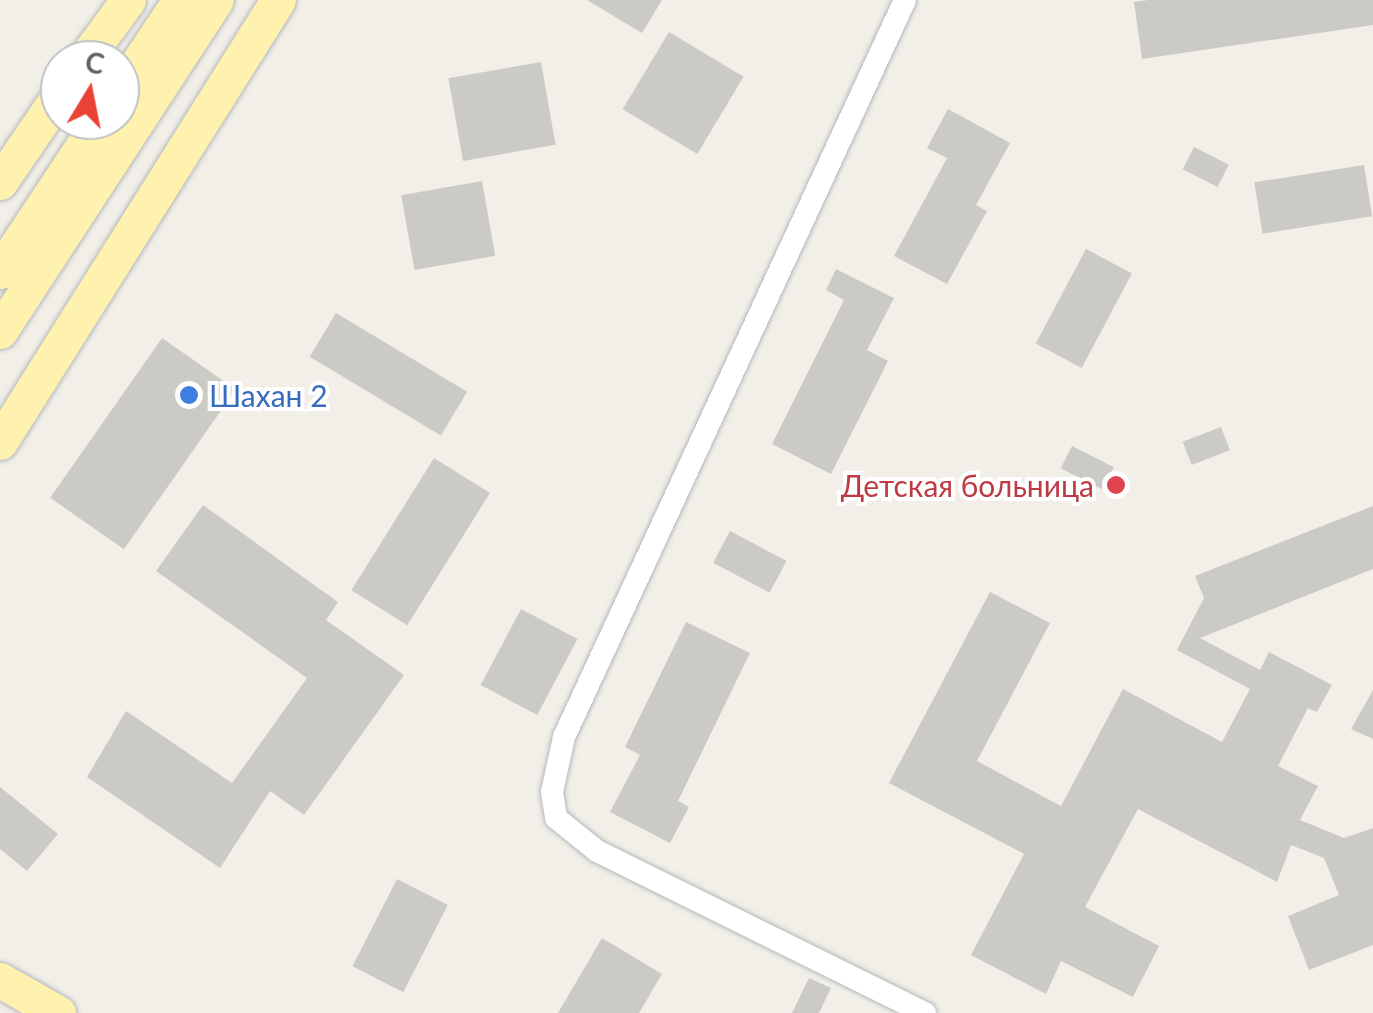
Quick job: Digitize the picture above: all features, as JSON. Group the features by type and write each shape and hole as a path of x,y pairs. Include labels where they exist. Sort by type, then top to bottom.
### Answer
{"main road":[{"path":"99,40 128,0"},
{"path":"140,60 180,0"},
{"path":"0,331 216,0"},
{"path":"0,442 278,0"},
{"path":"0,182 40,123"},
{"path":"0,271 87,140"},
{"path":"0,980 58,1013"}],"street":[{"path":"905,0 564,737 552,792 556,818 597,850 925,1013"}],"building":[{"path":"587,0 662,0 642,33"},
{"path":"1373,0 1373,25 1142,59 1134,2"},
{"path":"669,32 744,77 697,154 623,109"},
{"path":"541,62 556,145 463,161 448,78"},
{"path":"948,109 1010,143 976,205 987,211 947,284 894,256 947,158 927,148"},
{"path":"1194,147 1229,165 1217,187 1183,169"},
{"path":"1364,165 1372,216 1263,234 1254,182"},
{"path":"482,181 495,256 414,270 401,195"},
{"path":"1086,249 1132,273 1082,368 1036,343"},
{"path":"836,269 894,298 867,350 888,361 831,474 772,444 844,300 826,290"},
{"path":"336,313 467,392 441,436 310,357"},
{"path":"162,338 236,390 124,549 50,498"},
{"path":"1221,427 1230,450 1192,465 1183,442"},
{"path":"1072,446 1114,467 1103,490 1061,468"},
{"path":"434,458 490,493 407,625 351,590"},
{"path":"203,505 338,602 326,620 404,675 304,815 270,791 220,868 87,777 126,711 232,783 307,678 156,571"},
{"path":"1373,506 1373,569 1200,638 1260,670 1269,652 1332,685 1317,712 1308,708 1278,766 1318,786 1300,820 1344,838 1373,828 1373,945 1309,970 1288,916 1339,895 1324,858 1291,845 1277,882 1138,809 1085,907 1159,946 1133,997 1061,961 1046,994 971,955 1024,854 889,783 990,592 1050,623 977,761 1061,806 1123,689 1222,742 1250,689 1177,650 1204,598 1195,576"},
{"path":"730,531 787,561 770,593 713,563"},
{"path":"521,609 578,639 537,715 481,685"},
{"path":"686,622 750,653 678,801 689,807 670,843 610,812 640,755 625,747"},
{"path":"1373,690 1373,739 1351,729"},
{"path":"0,787 58,834 27,871 0,849"},
{"path":"397,879 448,905 403,992 353,966"},
{"path":"602,938 662,974 639,1013 558,1013"},
{"path":"809,978 831,988 819,1013 792,1013"}],"place":[{"name":"Шахан 2","path":"189,395"},
{"name":"Детская больница","path":"1116,485"}]}
